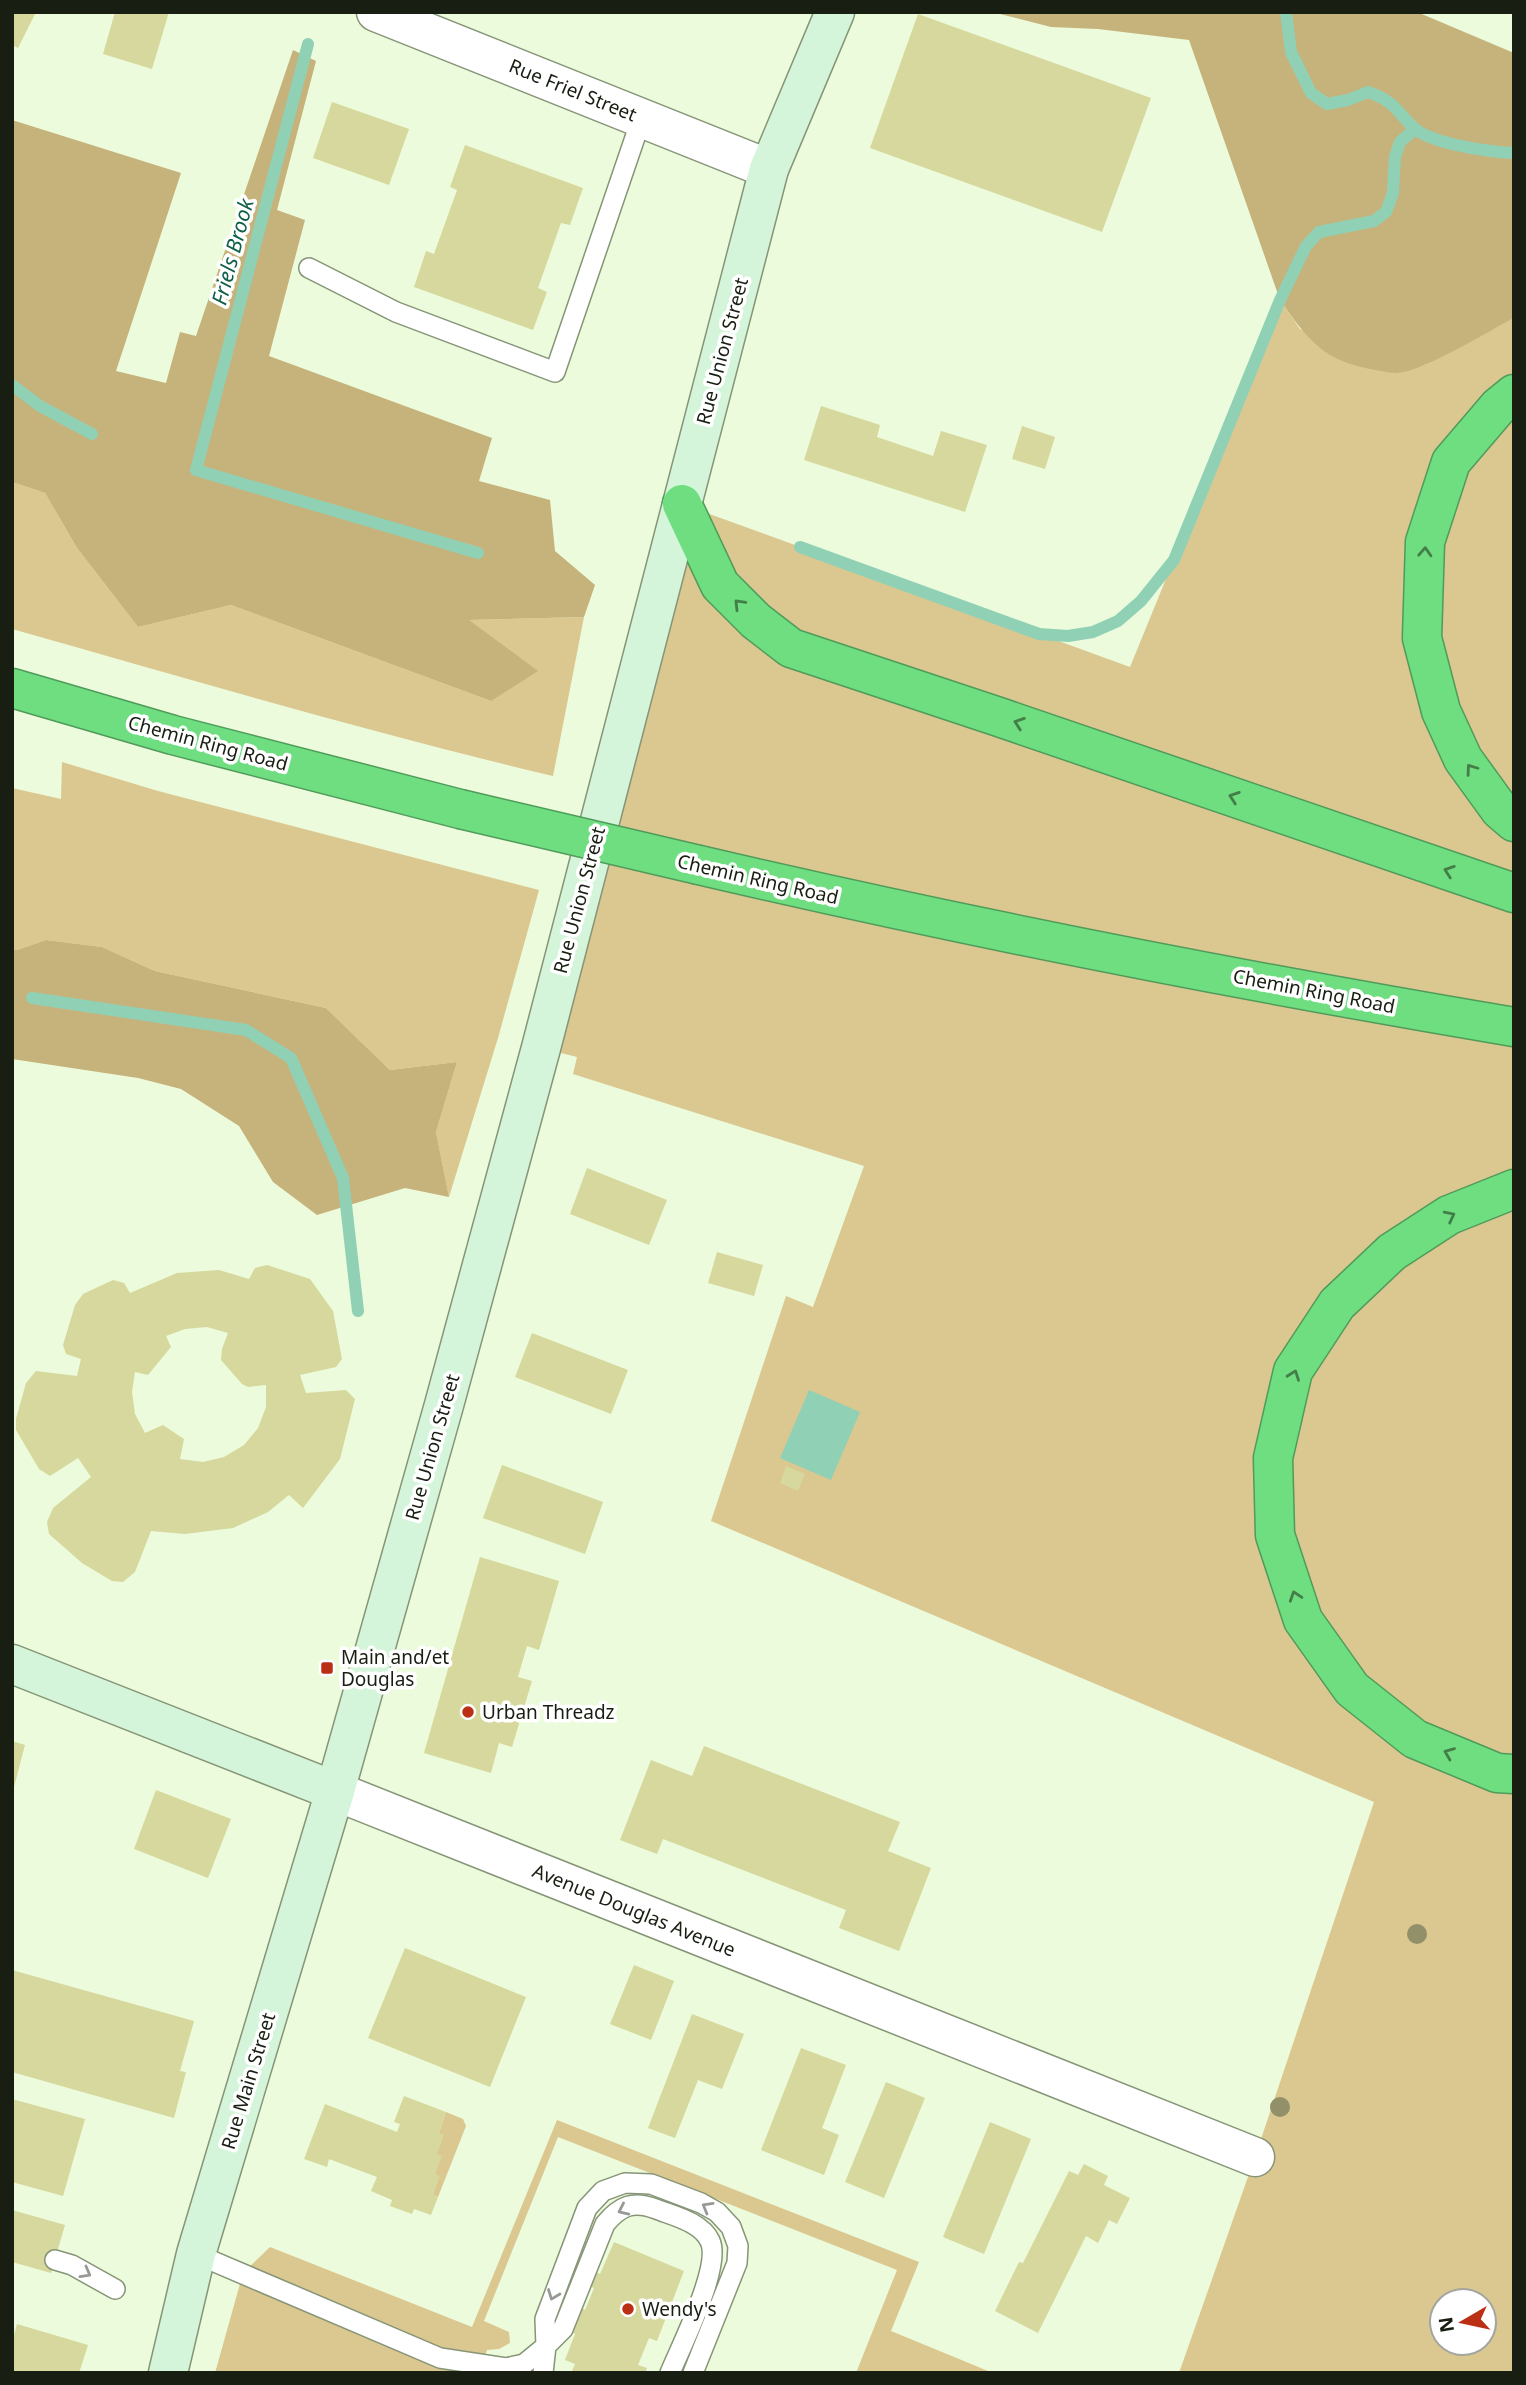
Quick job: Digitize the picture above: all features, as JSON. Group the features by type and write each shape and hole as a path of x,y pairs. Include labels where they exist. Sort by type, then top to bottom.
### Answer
{"highway":[{"path":"1514,394 1498,407 1451,462 1424,542 1422,638 1441,711 1463,759 1500,810 1514,822"},
{"path":"682,504 720,585 756,621 791,648 1514,893"},
{"name":"Chemin Ring Road","path":"12,688 173,736 460,809 874,906 1393,1007 1514,1027"},
{"path":"1514,1189 1437,1222 1392,1252 1337,1304 1293,1371 1273,1458 1275,1535 1303,1620 1352,1689 1415,1739 1497,1773 1514,1774"}],"main road":[{"name":"Rue Union Street","path":"335,1791 541,1048 769,169 835,12"},
{"name":"Avenue Douglas Avenue","path":"12,1664 335,1791"},
{"name":"Rue Main Street","path":"168,2373 196,2254 335,1791"}],"street":[{"name":"Rue Friel Street","path":"376,12 769,169"},
{"name":"Avenue Douglas Avenue","path":"335,1791 1255,2157"}],"lane":[{"path":"309,268 396,312 555,372 642,117"},
{"path":"543,2373 545,2319 587,2208 603,2191 625,2183 651,2185 701,2203 717,2212 731,2227 738,2246 737,2263 692,2373"},
{"path":"196,2254 440,2358 506,2368 524,2364 563,2329 604,2224 615,2211 630,2205 648,2206 692,2223 710,2241 713,2257 710,2276 670,2373"},
{"path":"55,2260 72,2265 115,2289"},
{"path":"440,2358 455,2373"}],"shaded area":[{"path":"992,12 1417,12 1514,53 1514,318 1409,371 1386,372 1358,366 1330,355 1309,338 1280,300 1189,40 1098,29 1051,27"},
{"path":"293,50 316,61 277,210 305,220 269,356 492,438 479,481 550,500 555,551 595,585 584,617 469,620 538,671 491,701 231,605 138,627 77,548 45,493 12,482 12,120 181,173 116,371 166,383 180,332 196,336"},
{"path":"1280,300 1300,329 1397,373 1424,365 1514,318 1514,2373 1179,2373 1255,2157 1374,1802 711,1521 786,1296 813,1307 864,1166 573,1074 577,1057 541,1048 682,504 1130,667"},
{"path":"12,482 45,493 77,548 138,627 231,605 491,701 468,620 584,617 553,776 349,724 12,629"},
{"path":"62,762 158,791 539,890 498,1038 449,1197 436,1132 457,1062 390,1070 326,1008 155,971 102,947 46,940 17,950 12,949 12,788 61,799"},
{"path":"46,940 102,947 155,971 326,1008 390,1070 457,1062 436,1132 449,1197 405,1188 317,1215 273,1182 239,1126 181,1089 138,1078 12,1059 12,949 17,950"},
{"path":"809,1390 860,1412 831,1480 780,1458"},
{"path":"446,2112 463,2119 466,2126 438,2197 433,2195 439,2133"},
{"path":"557,2120 919,2262 891,2331 993,2373 856,2373 897,2270 558,2137 484,2321 509,2332 510,2343 499,2349 487,2350 479,2373 215,2373 243,2273 270,2247 472,2327"}],"building":[{"path":"12,12 36,12 18,48 12,45"},
{"path":"115,12 169,12 152,69 103,54"},
{"path":"918,14 1151,98 1102,232 870,148"},
{"path":"332,102 409,129 389,185 313,158"},
{"path":"465,145 583,188 570,225 561,223 538,288 547,292 533,330 414,287 426,251 434,254 457,190 450,187"},
{"path":"821,406 880,425 877,437 933,456 941,431 987,445 965,512 804,460"},
{"path":"1022,426 1055,437 1045,469 1012,459"},
{"path":"587,1168 667,1200 649,1245 570,1214"},
{"path":"717,1252 763,1265 754,1296 708,1283"},
{"path":"267,1265 310,1279 333,1311 342,1359 336,1367 300,1375 306,1393 346,1390 355,1399 340,1459 303,1508 289,1495 268,1512 233,1528 185,1534 151,1531 135,1572 123,1582 112,1581 82,1563 49,1534 47,1522 53,1508 91,1477 78,1458 50,1476 39,1469 16,1430 16,1419 26,1383 36,1371 77,1376 81,1359 66,1354 63,1345 75,1305 83,1294 113,1280 124,1283 130,1293 177,1273 219,1270 249,1279 255,1268","holes":["207,1327 228,1333 221,1360 242,1384 248,1387 266,1385 266,1407 258,1428 244,1445 224,1457 203,1462 180,1459 184,1439 163,1425 145,1433 135,1414 132,1392 135,1372 148,1375 171,1347 166,1336 185,1329"]},
{"path":"532,1333 628,1370 611,1414 515,1377"},
{"path":"502,1465 603,1502 585,1554 483,1518"},
{"path":"786,1466 805,1474 798,1491 780,1483"},
{"path":"480,1557 559,1581 539,1650 527,1646 518,1677 532,1681 512,1747 499,1743 491,1773 424,1753"},
{"path":"12,1741 25,1745 13,1791 12,1791"},
{"path":"704,1746 900,1822 888,1851 931,1868 899,1951 839,1928 846,1910 663,1839 657,1854 620,1840 651,1760 692,1776"},
{"path":"156,1790 231,1819 208,1878 134,1849"},
{"path":"405,1948 526,1997 490,2087 368,2038"},
{"path":"634,1965 674,1981 651,2040 610,2024"},
{"path":"12,1970 194,2021 180,2071 186,2072 174,2118 12,2072"},
{"path":"692,2014 744,2034 722,2089 698,2080 675,2138 648,2128"},
{"path":"801,2048 846,2065 822,2128 839,2135 824,2175 761,2150"},
{"path":"886,2082 925,2098 884,2198 845,2182"},
{"path":"404,2096 446,2112 439,2133 444,2135 437,2154 442,2156 435,2174 440,2176 433,2195 438,2197 431,2215 414,2209 412,2214 390,2206 392,2200 371,2191 377,2177 329,2159 327,2167 304,2159 325,2104 397,2132 400,2124 394,2122"},
{"path":"12,2099 85,2119 63,2196 12,2182"},
{"path":"990,2122 1031,2139 984,2254 943,2237"},
{"path":"1084,2164 1108,2176 1104,2185 1130,2198 1117,2224 1109,2220 1098,2243 1086,2236 1038,2333 995,2311 1019,2262 1023,2263 1069,2171 1078,2175"},
{"path":"12,2210 65,2225 51,2273 12,2262"},
{"name":"Wendy's","path":"614,2242 684,2271 657,2341 649,2338 638,2365 647,2368 645,2373 571,2373 575,2364 565,2360 575,2334 570,2331 580,2307 585,2310 594,2288 588,2286 594,2271 600,2274"},
{"path":"17,2324 88,2345 79,2373 12,2373 12,2342"}],"waterway":[{"name":"Friels Brook","path":"1286,12 1291,52 1311,93 1327,104 1368,92 1390,103 1422,134 1447,143 1514,153"},
{"name":"Friels Brook","path":"308,44 196,470 478,553"},
{"path":"800,547 1039,634 1068,636 1093,632 1118,621 1141,601 1174,560 1280,300 1306,246 1319,232 1374,221 1386,212 1393,193 1395,157 1400,142 1415,129"},
{"name":"Friels Brook","path":"12,385 40,406 92,434"},
{"path":"32,998 246,1030 291,1058 343,1178 358,1311"}],"place":[{"name":"Main and/et Douglas","path":"327,1668"},
{"name":"Urban Threadz","path":"468,1712"},
{"name":"Wendy's","path":"628,2309"}]}
